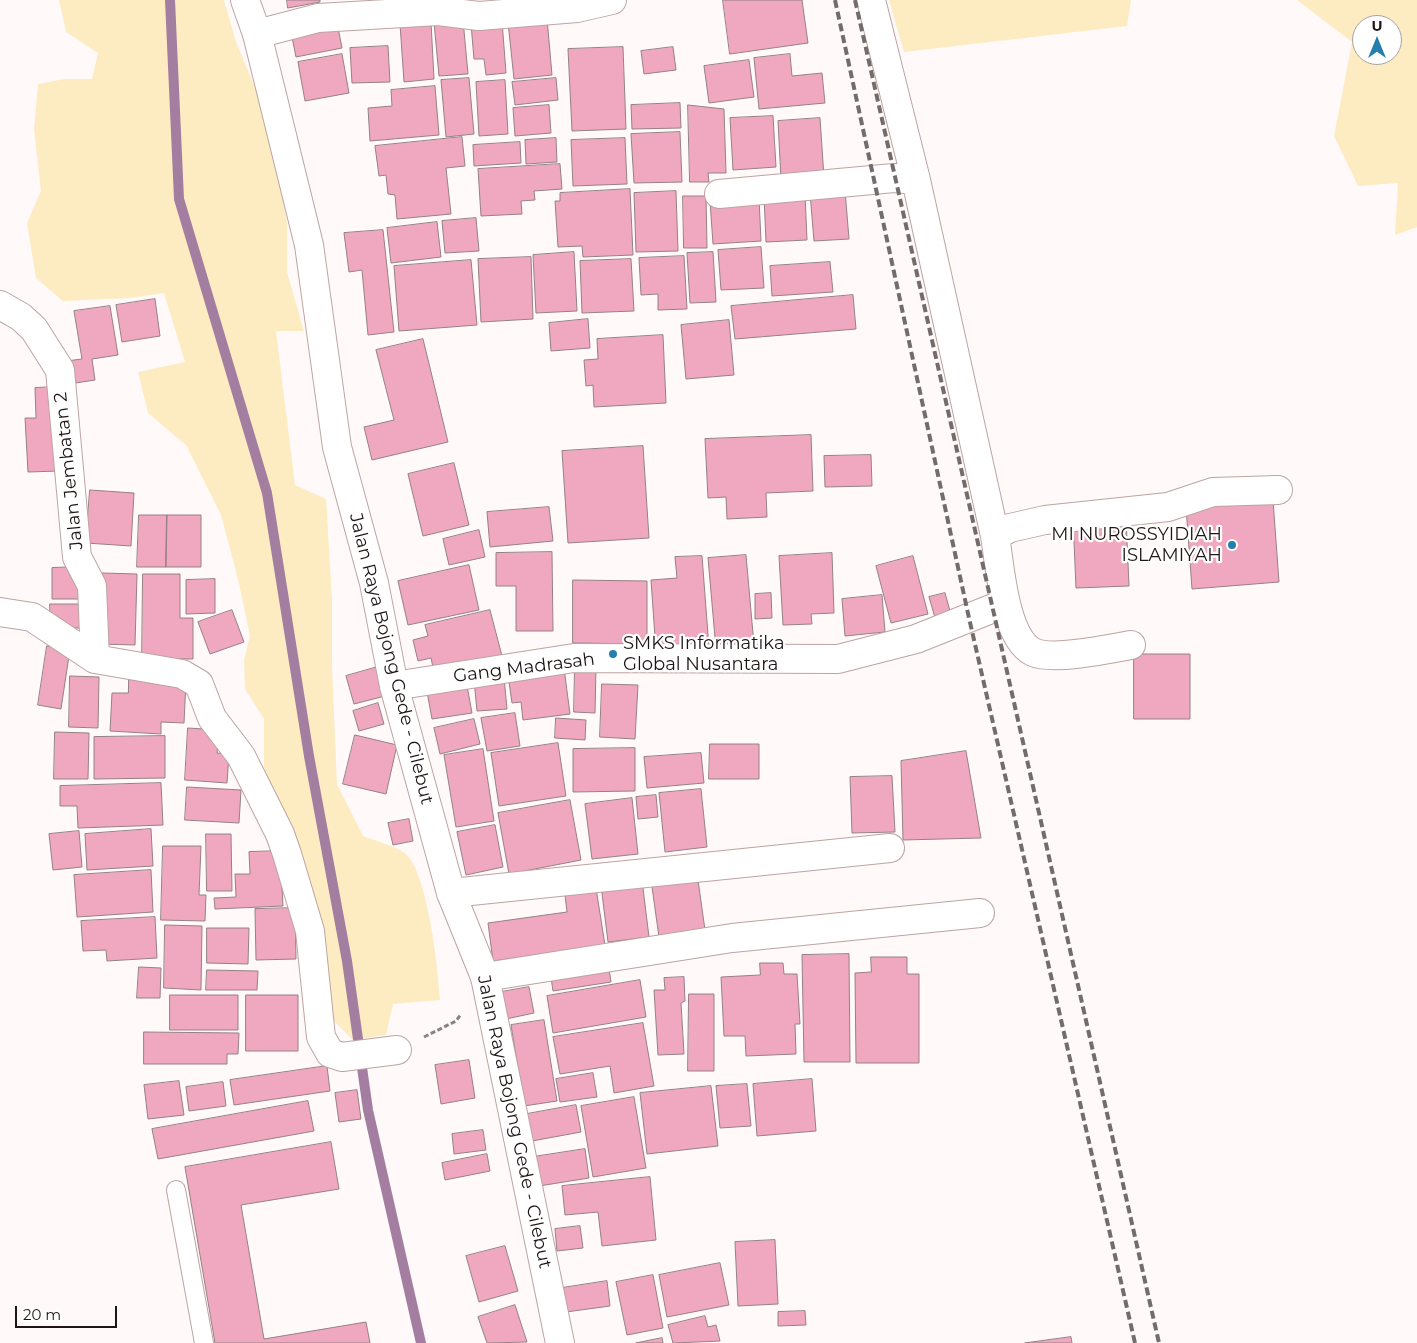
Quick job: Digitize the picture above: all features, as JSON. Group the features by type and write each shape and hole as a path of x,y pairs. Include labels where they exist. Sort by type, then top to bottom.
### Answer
{"street":[{"name":"Jalan Raya Bojong Gede - Cilebut","path":"245,0 257,34 309,245 337,447 374,583 394,686 451,893 485,977 560,1343"},
{"path":"257,34 318,18 438,11 479,16 542,5 577,8 612,0"},
{"path":"871,0 916,180 996,536 1006,603 1019,641 1034,652 1072,653 1132,645"},
{"path":"719,194 894,178 916,180"},
{"name":"Jalan Jembatan 2","path":"0,305 21,316 34,329 60,370 77,557 92,586 95,659"},
{"path":"996,536 1010,528 1045,520 1168,507 1213,492 1278,490"},
{"name":"Gang Madrasah","path":"394,686 574,658 838,659 916,639 1006,603"},
{"path":"0,612 32,617 95,659 182,674 199,684 212,718 241,756 280,834 310,931 321,1037 330,1053 342,1057 393,1051"},
{"path":"451,893 890,848"},
{"path":"485,977 732,938 980,913"}],"lane":[{"path":"176,1190 204,1343"}],"path":[{"path":"393,1051 456,1022 485,977"}],"shaded area":[{"path":"59,0 224,0 236,42 270,123 287,222 287,272 304,331 276,331 295,485 326,499 332,600 332,667 337,784 363,836 402,851 414,865 426,901 437,967 440,1000 393,1004 386,1035 353,1040 325,1012 312,902 264,767 264,719 245,689 244,660 250,636 239,583 221,515 186,445 148,413 138,372 185,362 164,293 131,298 63,301 36,278 27,223 41,191 34,129 38,84 64,79 92,79 98,53 66,32"},
{"path":"889,0 1131,0 1127,26 904,52"},
{"path":"1297,0 1417,0 1417,227 1395,235 1398,183 1358,186 1334,136 1352,42"}],"building":[{"path":"287,0 320,0 320,2 288,8"},
{"path":"723,0 802,0 808,43 730,54"},
{"path":"547,18 552,75 514,79 508,22"},
{"path":"463,20 468,74 439,76 434,22"},
{"path":"502,21 506,73 486,75 484,59 474,59 471,24"},
{"path":"337,22 342,48 296,57 291,32"},
{"path":"431,22 434,79 404,82 400,24"},
{"path":"388,46 390,82 352,83 350,48"},
{"path":"623,47 626,129 572,131 568,49"},
{"path":"673,47 676,70 644,74 641,51"},
{"path":"342,54 349,93 305,101 298,62"},
{"path":"790,54 792,76 822,73 825,103 759,109 754,58"},
{"path":"749,60 754,97 709,103 704,66"},
{"path":"469,78 474,134 446,137 441,80"},
{"path":"556,78 558,100 515,105 512,82"},
{"path":"505,80 508,134 479,136 476,82"},
{"path":"435,86 439,135 370,141 368,108 392,106 391,90"},
{"path":"680,103 681,128 632,129 631,105"},
{"path":"549,105 551,133 515,136 513,108"},
{"path":"688,105 724,109 726,173 708,173 709,182 690,182"},
{"path":"773,116 776,167 733,170 730,118"},
{"path":"820,118 824,177 781,179 778,121"},
{"path":"680,132 682,182 634,183 631,134"},
{"path":"462,137 465,166 446,168 451,214 397,219 395,195 388,194 386,175 379,176 375,146"},
{"path":"556,138 557,162 526,164 525,140"},
{"path":"625,138 627,184 573,186 571,140"},
{"path":"520,142 521,163 474,166 473,145"},
{"path":"560,164 562,189 534,191 535,200 521,201 522,214 481,216 478,169"},
{"path":"630,189 633,255 583,257 582,246 558,247 555,201 560,201 560,193"},
{"path":"845,190 849,239 814,241 810,193"},
{"path":"676,191 678,251 636,252 634,193"},
{"path":"805,194 807,240 766,242 764,195"},
{"path":"683,196 706,196 707,248 684,248"},
{"path":"759,198 761,241 713,244 710,201"},
{"path":"476,218 479,251 445,253 442,221"},
{"path":"437,222 441,257 391,263 387,228"},
{"path":"383,230 394,332 368,335 362,270 349,272 344,233"},
{"path":"761,247 764,288 721,290 718,250"},
{"path":"574,252 577,311 536,313 533,255"},
{"path":"713,252 716,302 690,303 687,253"},
{"path":"684,256 687,309 658,310 658,294 641,295 639,258"},
{"path":"531,257 533,319 481,322 478,259"},
{"path":"631,259 634,311 582,313 580,261"},
{"path":"471,260 477,325 399,331 394,266"},
{"path":"830,262 833,292 772,296 770,266"},
{"path":"853,295 856,329 735,339 731,306"},
{"path":"155,299 160,336 122,342 116,305"},
{"path":"110,306 118,355 92,359 95,380 69,384 66,361 82,359 74,311"},
{"path":"588,319 590,348 551,351 549,323"},
{"path":"729,320 734,375 686,379 681,325"},
{"path":"663,335 666,403 594,407 593,385 586,386 584,360 598,359 597,339"},
{"path":"423,339 448,442 372,460 364,427 394,420 376,350"},
{"path":"56,387 59,471 28,472 25,418 36,418 35,388"},
{"path":"811,435 813,491 766,493 767,517 727,519 726,497 708,498 705,439"},
{"path":"643,446 649,538 568,543 562,451"},
{"path":"871,455 872,486 825,487 824,456"},
{"path":"454,463 469,525 423,536 408,474"},
{"path":"90,490 134,493 131,546 86,543"},
{"name":"MI NUROSSYIDIAH ISLAMIYAH","path":"1273,500 1279,582 1192,589 1186,507"},
{"path":"549,507 553,541 490,547 487,512"},
{"path":"139,515 167,515 166,567 137,567"},
{"path":"167,515 201,515 201,567 166,567"},
{"path":"1126,517 1129,586 1076,588 1073,519"},
{"path":"479,530 485,557 449,565 443,539"},
{"path":"552,552 553,631 516,631 516,586 496,586 496,553"},
{"path":"832,553 834,613 811,614 812,624 783,625 779,556"},
{"path":"746,555 754,645 716,649 708,558"},
{"path":"702,556 709,648 656,652 651,580 677,578 675,557"},
{"path":"913,556 928,614 891,623 876,566"},
{"path":"469,565 479,610 408,625 398,581"},
{"path":"79,567 79,599 52,599 52,568"},
{"path":"102,573 137,574 135,645 100,644"},
{"path":"143,574 180,574 180,618 193,618 193,659 142,659"},
{"path":"215,579 215,613 186,614 186,580"},
{"path":"573,580 647,581 647,644 573,643"},
{"path":"771,593 772,618 755,619 755,594"},
{"path":"945,593 952,618 936,621 929,597"},
{"path":"882,595 885,632 845,636 842,599"},
{"path":"50,604 83,604 83,628 51,628"},
{"path":"232,610 244,642 210,654 198,622"},
{"path":"490,610 502,656 434,672 431,658 418,661 413,640 428,636 425,625"},
{"path":"47,646 70,649 61,709 38,705"},
{"path":"1134,654 1190,654 1190,719 1134,719"},
{"path":"381,666 389,695 354,704 346,676"},
{"path":"575,666 596,666 595,713 574,712"},
{"path":"564,668 570,714 523,720 521,702 512,703 508,675"},
{"path":"70,676 99,677 98,728 69,727"},
{"path":"504,677 507,709 477,711 474,680"},
{"path":"129,679 186,681 184,723 161,722 161,734 110,731 112,693 128,693"},
{"path":"466,680 472,713 432,719 426,686"},
{"path":"602,684 638,685 635,739 600,737"},
{"path":"378,703 384,724 359,731 353,711"},
{"path":"515,713 520,746 487,751 481,718"},
{"path":"556,718 586,720 585,740 555,738"},
{"path":"474,719 480,744 440,754 434,728"},
{"path":"188,728 219,730 217,753 229,754 227,783 185,780"},
{"path":"55,732 89,733 88,779 54,779"},
{"path":"355,735 397,745 386,794 343,784"},
{"path":"165,736 165,778 94,779 94,737"},
{"path":"558,743 566,796 499,806 491,753"},
{"path":"710,744 759,744 759,779 709,779"},
{"path":"635,748 635,791 573,792 573,749"},
{"path":"483,749 494,821 456,827 444,755"},
{"path":"966,751 981,838 903,840 901,761"},
{"path":"701,753 704,783 647,788 644,757"},
{"path":"892,776 895,832 852,833 850,777"},
{"path":"161,783 163,825 78,828 77,806 60,806 60,786"},
{"path":"187,787 241,790 239,823 185,820"},
{"path":"701,789 707,847 665,852 659,793"},
{"path":"656,795 658,817 638,819 636,797"},
{"path":"632,798 638,854 592,859 585,804"},
{"path":"570,800 581,860 509,874 498,813"},
{"path":"409,819 413,841 393,845 388,823"},
{"path":"495,825 503,867 466,875 457,832"},
{"path":"151,829 153,866 87,870 85,834"},
{"path":"79,831 82,867 53,870 49,834"},
{"path":"206,834 231,834 232,891 207,891"},
{"path":"163,846 201,846 199,895 206,895 205,921 161,920"},
{"path":"280,851 283,906 215,909 214,898 236,897 235,874 250,874 249,852"},
{"path":"151,870 153,912 77,917 74,875"},
{"path":"697,873 705,930 659,937 651,880"},
{"path":"642,880 649,937 608,942 601,885"},
{"path":"595,882 605,945 493,961 488,923 567,912 564,887"},
{"path":"295,908 296,959 256,960 255,909"},
{"path":"155,917 157,958 107,961 106,950 83,951 81,921"},
{"path":"165,925 202,926 201,990 164,988"},
{"path":"207,928 249,928 248,964 207,963"},
{"path":"849,954 850,1062 804,1062 802,955"},
{"path":"871,957 907,957 907,974 919,974 919,1063 856,1063 855,973 871,972"},
{"path":"608,962 611,982 553,991 550,971"},
{"path":"760,963 783,963 784,974 797,974 800,1024 795,1024 796,1054 746,1056 745,1036 724,1036 721,977 760,975"},
{"path":"139,967 161,968 160,998 137,998"},
{"path":"207,970 258,971 257,990 206,990"},
{"path":"684,977 685,1001 681,1003 684,1054 658,1055 654,990 665,990 664,978"},
{"path":"640,980 646,1017 553,1033 547,996"},
{"path":"529,987 534,1013 506,1019 501,992"},
{"path":"689,994 714,994 714,1071 688,1071"},
{"path":"170,995 238,995 238,1030 170,1030"},
{"path":"246,995 298,995 298,1051 246,1051"},
{"path":"544,1020 557,1101 524,1106 511,1025"},
{"path":"643,1023 654,1086 614,1093 610,1066 560,1074 553,1037"},
{"path":"144,1032 239,1033 238,1054 227,1054 227,1064 144,1064"},
{"path":"469,1060 475,1098 441,1104 435,1065"},
{"path":"327,1066 330,1091 234,1105 230,1080"},
{"path":"593,1073 597,1097 560,1102 556,1079"},
{"path":"812,1079 816,1131 757,1136 753,1084"},
{"path":"179,1081 184,1115 148,1119 144,1085"},
{"path":"223,1082 226,1106 189,1111 186,1087"},
{"path":"747,1084 751,1126 720,1128 716,1086"},
{"path":"711,1086 718,1146 647,1154 640,1093"},
{"path":"357,1090 361,1119 339,1122 335,1093"},
{"path":"634,1097 646,1168 593,1177 581,1106"},
{"path":"308,1101 314,1131 158,1159 152,1129"},
{"path":"576,1105 581,1132 532,1141 527,1114"},
{"path":"483,1130 486,1150 454,1154 452,1134"},
{"path":"331,1142 339,1189 241,1205 264,1339 366,1322 370,1343 215,1343 185,1167"},
{"path":"585,1149 589,1178 539,1186 533,1157"},
{"path":"487,1154 490,1171 445,1180 442,1163"},
{"path":"650,1177 656,1240 602,1246 598,1212 565,1215 562,1186"},
{"path":"580,1226 583,1248 557,1251 555,1229"},
{"path":"775,1240 778,1304 738,1306 735,1242"},
{"path":"505,1246 518,1291 479,1302 466,1256"},
{"path":"720,1263 729,1305 667,1317 659,1275"},
{"path":"653,1275 663,1328 627,1335 616,1282"},
{"path":"607,1281 610,1306 566,1312 562,1288"},
{"path":"515,1305 527,1342 487,1343 478,1317"},
{"path":"805,1311 806,1325 778,1326 778,1312"},
{"path":"705,1316 708,1327 716,1325 720,1341 673,1343 668,1325"},
{"path":"1071,1337 1072,1343 1025,1343"},
{"path":"662,1338 663,1343 636,1343"}],"waterway":[{"path":"170,0 179,199 267,493 309,756 347,961 368,1110 421,1343"}],"railway":[{"path":"835,0 969,618 1135,1343"},
{"path":"855,0 1159,1343"}],"place":[{"name":"MI NUROSSYIDIAH ISLAMIYAH","path":"1232,545"},
{"name":"SMKS Informatika Global Nusantara","path":"613,654"}]}
